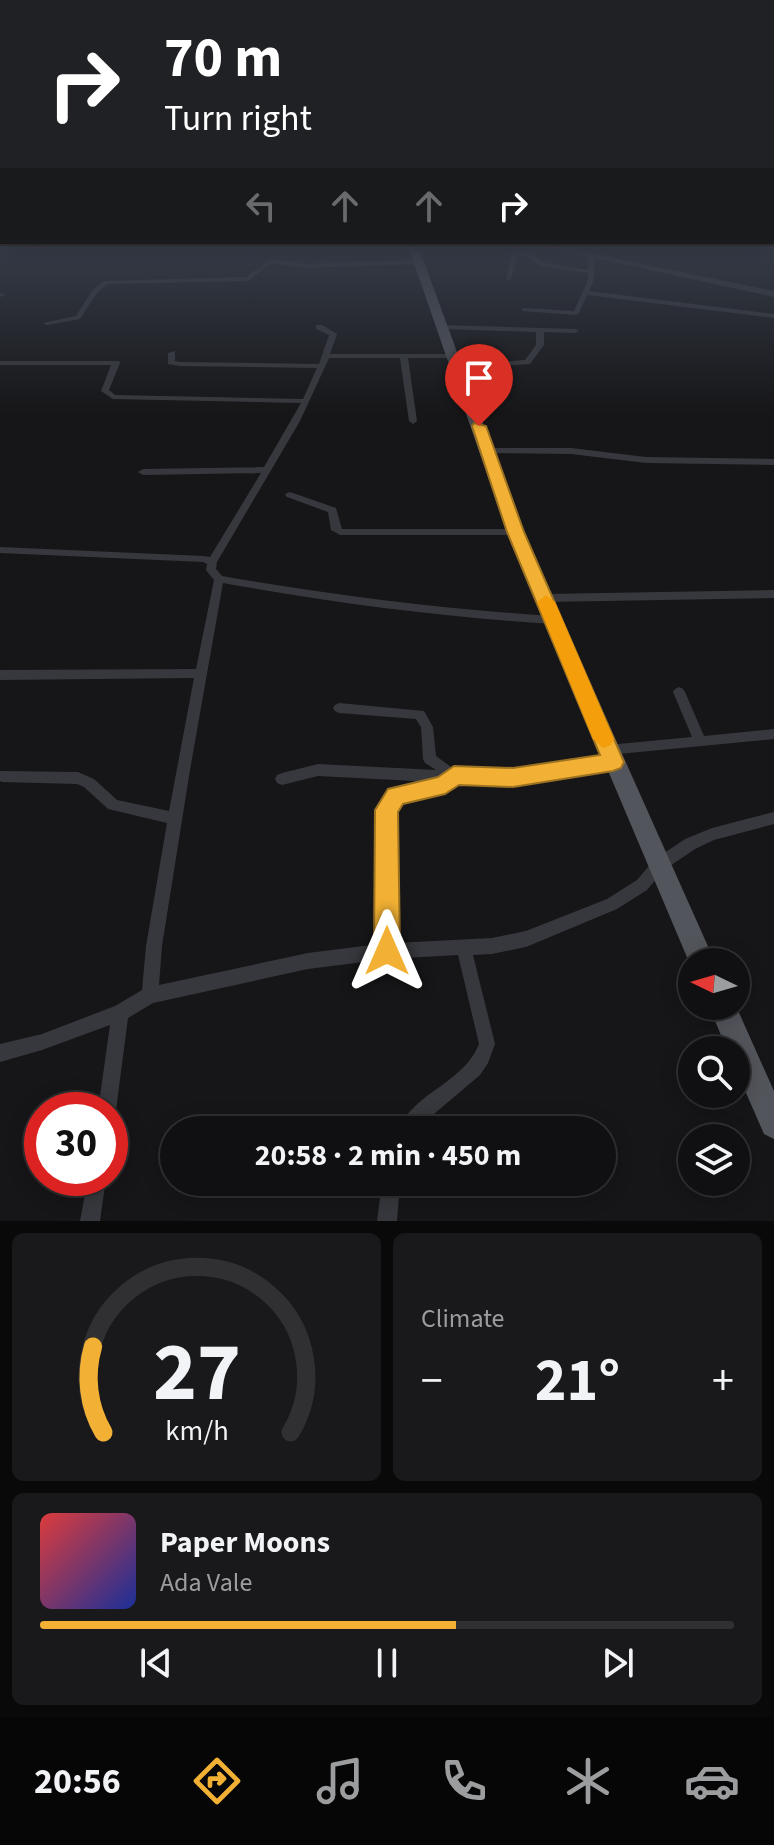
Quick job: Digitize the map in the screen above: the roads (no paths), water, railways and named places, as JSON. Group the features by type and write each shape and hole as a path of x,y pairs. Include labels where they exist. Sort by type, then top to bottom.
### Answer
{"main road":[{"path":"433,300 515,532 696,948"},
{"path":"728,1020 774,1124"}],"street":[{"path":"47,323 78,318 89,300"},
{"path":"524,310 574,313 581,300"},
{"path":"642,300 774,316"},
{"path":"319,327 333,334 325,356 266,470 212,562 211,570 219,579 433,612 553,620"},
{"path":"443,327 575,331"},
{"path":"463,377 499,364 527,362 540,345 540,329"},
{"path":"172,353 171,362 180,364 319,366"},
{"path":"325,356 455,356"},
{"path":"404,357 413,421"},
{"path":"2,363 112,362 117,366 105,391 113,397 303,401"},
{"path":"486,451 571,451 646,460 774,462"},
{"path":"143,472 266,470"},
{"path":"290,495 333,510 336,530 340,532 515,532"},
{"path":"0,550 139,555 212,562"},
{"path":"150,995 154,946 175,818 219,579"},
{"path":"545,598 774,594"},
{"path":"0,675 202,673"},
{"path":"679,692 699,739"},
{"path":"339,708 390,709 420,714 427,727 430,759 454,776"},
{"path":"282,779 318,770 513,778 699,739 774,734"},
{"path":"2,776 78,778 89,783 113,805 175,818"},
{"path":"387,951 386,810 396,796 445,785 454,776"},
{"path":"0,1053 120,1013 150,995 308,961 387,951 464,948 526,939 612,904 642,885 659,865 712,834 774,818"},
{"path":"418,1116 427,1104 470,1074 483,1060 487,1044 464,948"},
{"path":"109,1092 120,1013"},
{"path":"90,1221 94,1196"},
{"path":"387,1221 390,1196"}]}
